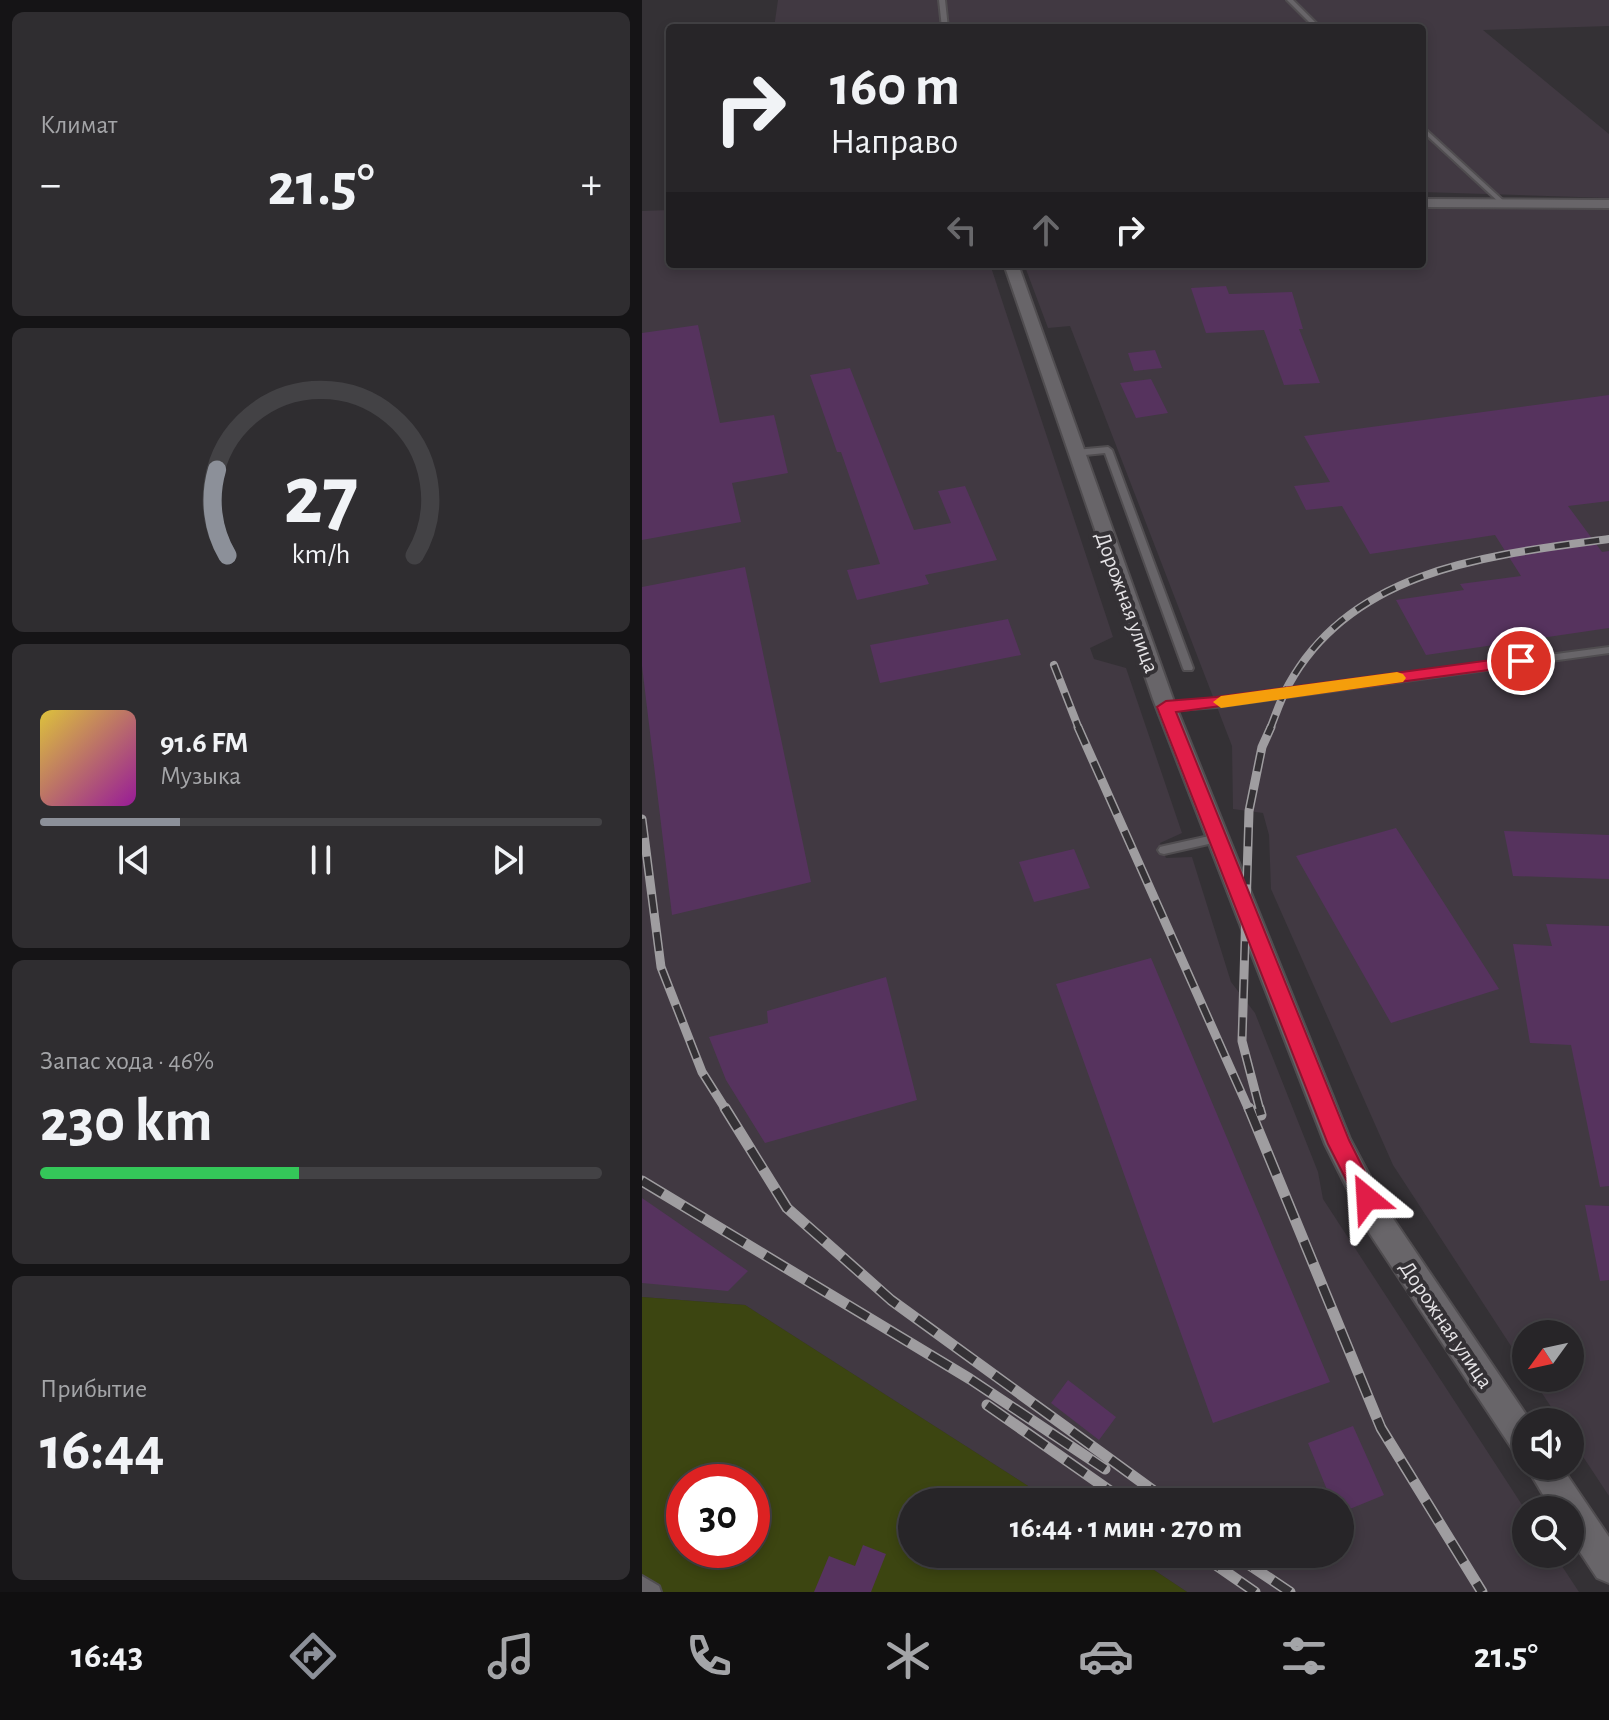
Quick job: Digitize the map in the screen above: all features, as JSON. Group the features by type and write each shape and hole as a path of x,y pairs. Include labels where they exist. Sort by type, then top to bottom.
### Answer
{"street":[{"path":"1426,203 1609,204"},
{"name":"Дорожная улица","path":"1012,268 1166,707 1339,1144 1380,1224 1512,1421"},
{"path":"1551,1480 1609,1566"}],"lane":[{"path":"942,0 945,24"},
{"path":"1290,0 1314,24"},
{"path":"1426,132 1504,204"},
{"path":"1075,453 1108,450 1188,668"},
{"path":"1166,707 1216,703 1609,650"},
{"path":"1164,850 1218,838"},
{"path":"642,1584 653,1592"}],"shaded area":[{"path":"778,0 1609,0 1609,26 1483,30 1609,134 1609,198 1426,192 1426,24 775,24"},
{"path":"1426,209 1609,209 1609,1496 1584,1458 1584,1408 1552,1408 1541,1392 1584,1392 1584,1320 1512,1320 1512,1348 1393,1165 1271,889 1269,835 1263,813 1233,809 1232,746 1070,326 1048,328 1026,268 1426,268"},
{"path":"666,210 666,268 991,268 1113,637 1090,648 1094,659 1126,668 1182,833 1160,843 1166,858 1192,857 1231,982 1255,1013 1318,1172 1323,1199 1516,1496 1512,1496 1512,1568 1563,1568 1579,1592 1187,1592 1151,1568 1354,1568 1354,1488 1031,1488 745,1305 642,1297 642,211"}],"green space":[{"path":"642,1297 745,1305 1031,1488 898,1488 898,1568 1151,1568 1187,1592 642,1592"}],"building":[{"path":"1226,286 1229,294 1292,292 1303,329 1299,329 1320,383 1284,385 1264,330 1206,333 1191,288"},
{"path":"698,325 720,423 774,415 788,473 732,483 741,522 642,540 642,333"},
{"path":"1155,350 1162,368 1134,371 1128,353"},
{"path":"850,368 914,530 951,523 938,491 965,486 997,560 925,575 929,584 857,600 847,570 880,564 810,375"},
{"path":"1151,379 1168,413 1136,418 1120,383"},
{"path":"1609,395 1609,501 1568,506 1602,552 1609,551 1609,628 1426,655 1396,600 1464,590 1460,584 1521,576 1495,535 1370,554 1342,506 1306,510 1294,486 1330,482 1304,436"},
{"path":"745,567 811,882 672,915 642,666 642,587"},
{"path":"1008,619 1021,655 880,683 870,645"},
{"path":"1396,828 1499,989 1391,1023 1296,856"},
{"path":"1504,831 1609,835 1609,879 1513,876"},
{"path":"1074,849 1090,888 1034,902 1019,862"},
{"path":"1546,924 1609,926 1609,1186 1600,1187 1571,1045 1530,1043 1513,944 1552,946"},
{"path":"1151,958 1330,1382 1213,1423 1056,984"},
{"path":"886,977 917,1100 765,1143 726,1080 709,1037 768,1023 767,1011"},
{"path":"642,1198 748,1271 728,1291 642,1283"},
{"path":"1585,1205 1609,1206 1609,1280 1600,1281"},
{"path":"1068,1380 1116,1417 1099,1440 1051,1403"},
{"path":"1353,1426 1384,1495 1354,1507 1354,1488 1326,1488 1308,1443"},
{"path":"863,1545 886,1554 871,1592 814,1592 829,1556 855,1566"}],"railway":[{"path":"1270,729 1289,684 1316,645 1349,615 1387,591 1473,561 1609,539"},
{"path":"1054,665 1079,729"},
{"path":"1078,727 1249,1110"},
{"path":"1260,1110 1242,1041 1249,811 1262,747 1271,727"},
{"path":"642,819 661,967 702,1072 726,1110"},
{"path":"725,1108 787,1208 891,1300 1150,1488"},
{"path":"1249,1108 1381,1428 1482,1592"},
{"path":"1259,1108 1261,1115"},
{"path":"642,1181 970,1379 1105,1469"},
{"path":"987,1405 1106,1488"},
{"path":"1220,1568 1255,1592"},
{"path":"1254,1568 1290,1592"}],"slow traffic":[{"path":"1221,702 1397,678"}],"route":[{"path":"1367,1198 1339,1144 1166,707 1216,703 1521,661"}]}
